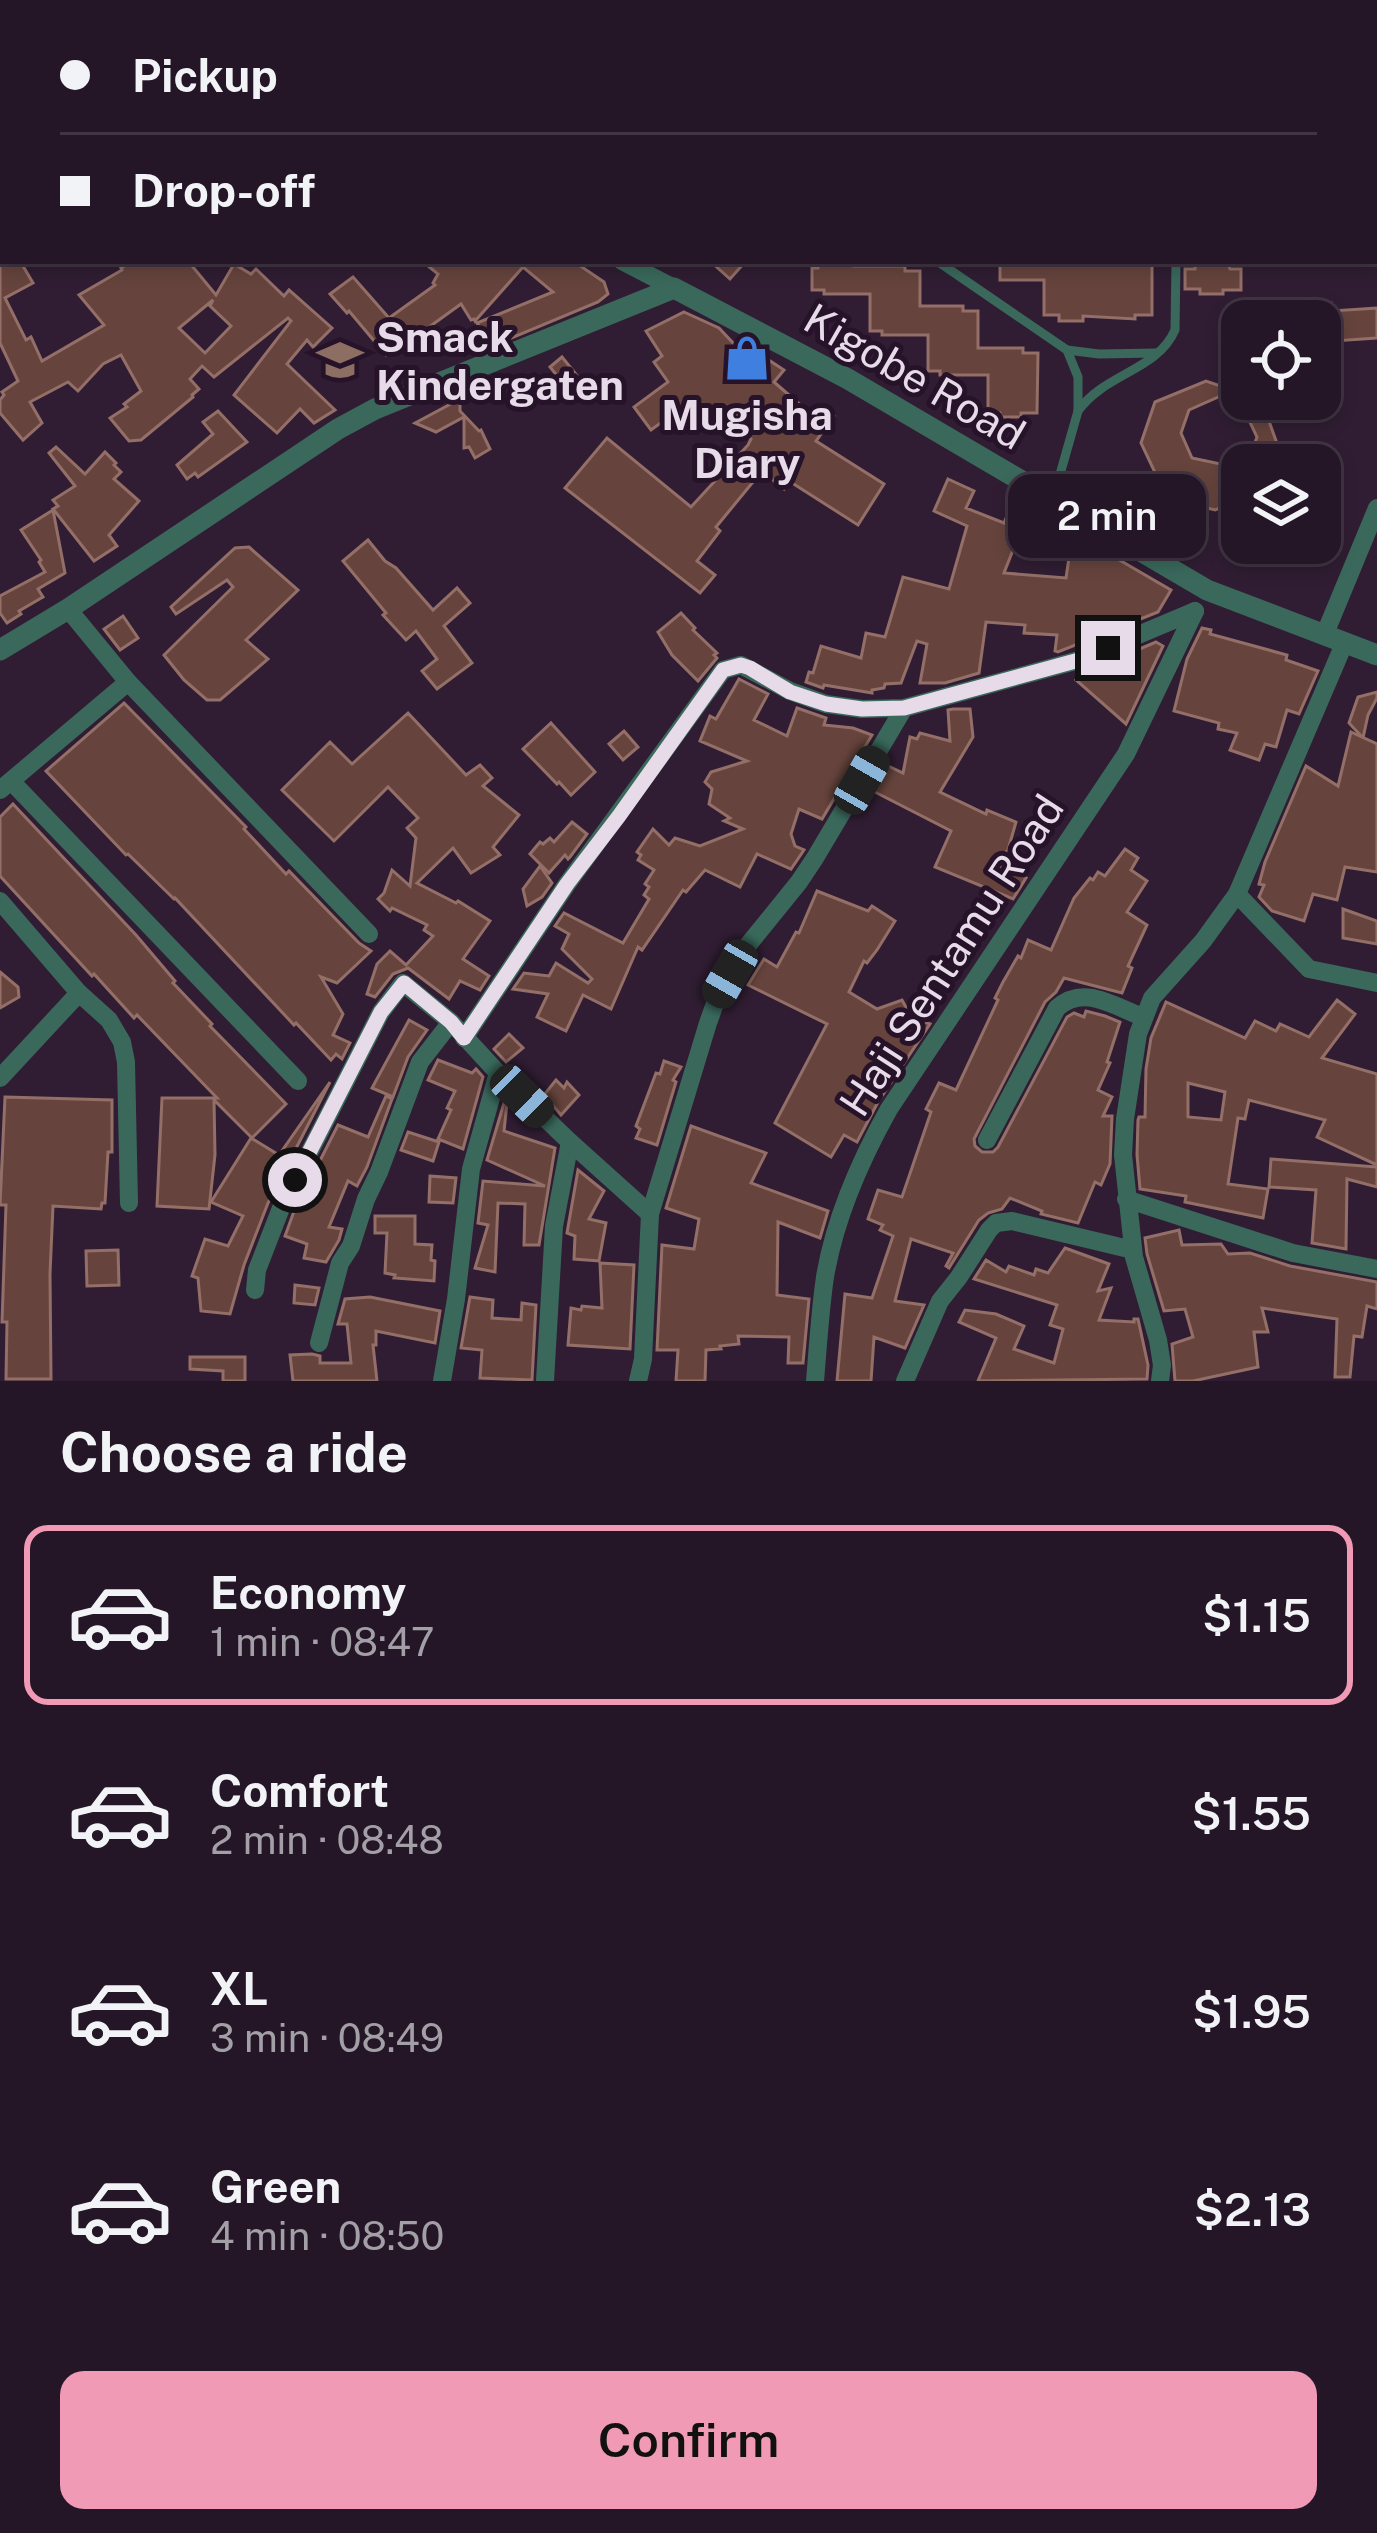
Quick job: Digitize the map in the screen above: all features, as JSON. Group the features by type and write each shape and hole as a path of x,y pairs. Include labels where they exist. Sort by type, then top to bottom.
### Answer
{"street":[{"path":"632,264 674,288"},
{"path":"0,650 375,409 674,288"},
{"name":"Kigobe Road","path":"674,288 848,380 1208,590 1377,655"},
{"path":"1160,1381 1159,1340 1132,1250 1123,1154 1132,1065 1143,1017 1152,998 1237,894 1334,640 1377,508"},
{"name":"Haji Sentamu Road","path":"815,1381 826,1273 836,1231 868,1147 1126,754 1208,590"},
{"path":"68,609 128,682 369,934"},
{"path":"319,1343 340,1262 351,1246 420,1062 458,1030 723,670 741,665 790,692 826,704 904,708 1079,660 1195,611"},
{"path":"128,682 5,786 298,1082"},
{"path":"638,1381 650,1214 717,998 748,945 807,870 904,708"},
{"path":"1237,894 1310,969 1377,983"},
{"path":"0,901 79,993 109,1020 122,1042 129,1203"},
{"path":"255,1290 257,1270 281,1208 381,1012 404,983 650,1214"},
{"path":"0,1078 79,993"},
{"path":"987,1140 1057,1008 1066,1000 1085,995 1143,1017"},
{"path":"442,1381 471,1169 498,1073"},
{"path":"544,1381 554,1226 570,1142"},
{"path":"1126,1199 1293,1253 1377,1269"},
{"path":"905,1381 940,1301 996,1223 1012,1221 1132,1250"}],"lane":[{"path":"941,264 1067,350 1162,353"},
{"path":"1078,410 1096,389 1162,353 1175,331 1176,264"},
{"path":"1053,500 1078,410 1078,376 1067,350"}],"building":[{"path":"0,264 22,264 33,283 5,298 42,361 104,325 79,295 128,264 190,264 216,295 234,264 251,274 256,269 284,296 289,290 332,328 313,347 307,340 287,364 335,410 314,423 300,409 277,433 234,395 291,321 288,318 214,377 202,366 190,379 199,389 193,397 141,440 129,441 110,418 141,391 121,355 103,364 78,391 68,382 30,402 42,423 23,440 0,413 2,392 18,381 0,343","holes":["213,300 210,306 231,326 205,353 179,328"]},
{"path":"426,264 577,264 604,282 608,294 492,346 477,323 553,292 523,267 475,321 461,304 414,338 410,333 386,355 330,294 353,277 389,318 435,285 438,274"},
{"path":"713,264 743,264 730,279"},
{"path":"819,264 854,264 920,271 920,306 963,306 963,311 978,311 978,348 1023,348 1023,353 1038,353 1037,413 1000,417 1000,413 988,413 988,375 928,371 928,335 870,331 870,294 812,290 812,268"},
{"path":"1000,264 1152,264 1152,315 1059,321 1059,315 1044,315 1044,280 1000,280"},
{"path":"1195,264 1229,264 1230,269 1241,269 1241,290 1200,294 1200,289 1185,289 1185,269 1195,269"},
{"path":"1377,308 1377,338 1341,341 1341,310"},
{"path":"684,312 719,328 750,361 758,353 784,370 774,382 812,415 819,406 834,416 816,441 884,484 858,525 789,481 784,489 762,471 716,527 720,531 697,561 715,575 700,593 565,488 607,438 691,507 748,445 751,439 719,411 692,428 680,409 651,430 634,407 668,382 654,362 662,356 646,331"},
{"path":"562,357 579,378 567,388 550,367"},
{"path":"1206,381 1221,386 1221,396 1189,410 1181,433 1192,458 1221,464 1221,508 1215,510 1167,498 1141,443 1155,402"},
{"path":"460,399 460,411 481,430 490,449 475,458 469,447 464,448 464,417 436,432 415,423"},
{"path":"218,411 247,442 198,477 195,473 187,479 177,465 213,434 203,422"},
{"path":"1249,420 1269,420 1277,444 1254,444 1257,437"},
{"path":"56,447 85,474 105,452 121,472 114,479 139,501 109,535 117,546 94,561 53,509 58,506 53,500 75,486 49,453"},
{"path":"948,479 974,491 966,508 1004,523 1009,511 1026,517 1004,573 1066,578 1071,544 1102,550 1171,590 1158,612 1058,652 1057,635 1024,633 1025,625 986,622 979,673 945,683 920,683 927,644 917,641 901,683 885,684 872,693 806,682 821,646 861,658 866,633 885,637 903,577 949,589 967,526 934,511"},
{"path":"53,510 65,573 38,589 43,597 7,623 0,613 0,596 45,572 21,530"},
{"path":"368,540 433,610 457,588 470,603 444,626 472,663 437,689 422,671 437,659 416,631 406,640 343,561"},
{"path":"249,547 298,590 246,640 268,659 220,700 207,700 164,655 233,587 227,580 176,614 171,607 235,548"},
{"path":"681,613 717,653 698,681 672,655 658,632"},
{"path":"123,616 138,638 120,650 104,629"},
{"path":"1202,628 1287,655 1286,660 1318,671 1299,714 1287,710 1276,747 1265,744 1259,760 1230,750 1237,733 1174,711 1187,659"},
{"path":"1156,642 1163,646 1126,724 1076,680 1083,673"},
{"path":"739,679 768,694 754,720 787,736 797,708 826,718 824,725 872,735 822,819 799,809 791,834 795,846 804,850 791,869 757,854 740,887 705,870 683,890 642,950 638,947 611,1009 583,995 566,1031 537,1017 548,994 513,989 524,973 549,976 556,963 588,983 592,979 562,949 569,934 555,926 564,913 623,943 649,899 644,895 649,887 645,884 654,870 638,860 637,852 653,829 669,845 675,838 700,846 743,829 724,821 730,818 709,804 712,789 705,782 711,772 747,761 700,741 710,716 716,719"},
{"path":"1377,692 1363,738 1349,723 1358,697"},
{"path":"124,703 286,874 289,871 371,951 337,983 321,977 343,1014 333,1035 350,1043 342,1059 336,1054 331,1060 294,1025 46,771"},
{"path":"970,709 973,737 940,792 1016,822 1008,850 994,864 1026,878 1013,899 935,867 951,831 871,790 886,765 903,773 910,737 917,739 920,733 950,741 948,710"},
{"path":"408,713 466,775 480,765 492,778 483,786 519,815 493,847 500,855 471,873 453,848 417,883 490,921 463,959 489,976 480,990 460,981 449,999 408,968 393,974 375,997 367,994 377,964 390,951 406,965 433,936 424,930 427,925 390,911 378,899 392,870 410,886 416,838 407,828 418,818 388,787 334,841 282,790 330,742 352,764"},
{"path":"551,723 595,772 571,795 523,749"},
{"path":"624,731 638,747 623,760 609,744"},
{"path":"1351,732 1377,744 1377,872 1345,867 1337,900 1313,894 1304,921 1272,911 1259,897 1264,885 1259,884 1306,766 1338,786"},
{"path":"13,804 136,935 210,1026 286,1104 252,1138 214,1100 209,1209 157,1206 162,1098 217,1098 92,976 0,876 0,817"},
{"path":"572,822 587,834 570,857 565,855 549,873 530,854 540,842 550,838 554,842"},
{"path":"1125,849 1138,858 1131,870 1147,881 1127,912 1147,925 1128,966 1132,968 1122,993 1064,978 1045,1002 974,1139 982,1152 998,1147 1067,1017 1074,1013 1084,1017 1086,1011 1105,1016 1120,1022 1098,1090 1112,1097 1103,1116 1112,1116 1110,1164 1101,1185 1095,1182 1078,1223 1041,1214 1010,1198 1002,1209 979,1220 949,1268 953,1253 911,1239 895,1301 924,1305 905,1348 874,1337 871,1381 837,1381 845,1294 872,1298 893,1236 868,1219 878,1190 902,1197 931,1112 926,1109 939,1083 956,1090 995,998 1028,940 1051,950 1074,898 1098,872 1105,876"},
{"path":"540,866 552,883 527,906 523,889"},
{"path":"817,891 868,911 872,906 895,921 864,961 849,992 877,1009 902,1000 911,1016 930,1024 857,1142 844,1135 831,1157 775,1123 827,1024 748,985 764,959 777,967 799,933"},
{"path":"1343,909 1377,921 1377,944 1343,938"},
{"path":"0,972 18,987 19,997 0,1008"},
{"path":"1337,1000 1355,1014 1322,1058 1377,1074 1377,1165 1317,1137 1325,1120 1249,1100 1245,1119 1238,1118 1228,1184 1268,1189 1263,1218 1185,1202 1186,1196 1140,1189 1138,1120 1145,1117 1151,1038 1166,1002 1245,1038 1255,1021 1276,1031 1280,1024 1309,1037","holes":["1188,1083 1225,1092 1221,1120 1188,1117"]},
{"path":"409,1020 427,1030 408,1057 393,1097 372,1088"},
{"path":"509,1034 523,1048 506,1062 494,1049"},
{"path":"438,1060 472,1073 476,1069 483,1077 463,1149 438,1139 455,1091 428,1080"},
{"path":"664,1061 681,1067 673,1080 657,1145 636,1138 640,1129 636,1126"},
{"path":"556,1080 564,1088 567,1082 579,1095 561,1115 544,1095"},
{"path":"330,1082 268,1203 230,1314 201,1311 198,1278 192,1276 205,1239 228,1246 243,1216 211,1202 251,1138 279,1155"},
{"path":"386,1096 392,1099 367,1167 357,1186 348,1181 329,1227 342,1229 339,1240 326,1262 304,1258 307,1244 285,1236 338,1125 368,1137"},
{"path":"5,1097 112,1100 105,1203 101,1209 53,1206 51,1379 6,1379 7,1322 2,1322 6,1205 0,1205"},
{"path":"504,1103 504,1131 555,1148 539,1245 524,1245 525,1204 498,1203 495,1272 475,1268 488,1225 478,1223 483,1181 545,1186 487,1160"},
{"path":"691,1126 766,1153 751,1183 828,1211 820,1238 778,1222 777,1295 809,1299 803,1363 788,1363 789,1337 738,1336 739,1344 706,1350 705,1381 676,1381 678,1350 657,1350 662,1245 694,1249 699,1219 666,1208"},
{"path":"408,1132 439,1142 433,1161 401,1150"},
{"path":"1271,1159 1377,1167 1377,1187 1347,1179 1346,1249 1312,1243 1316,1190 1269,1187"},
{"path":"578,1170 604,1191 589,1219 606,1223 599,1261 574,1259 575,1236 567,1233"},
{"path":"430,1176 456,1178 453,1203 429,1202"},
{"path":"375,1216 415,1216 415,1244 432,1245 434,1281 385,1273 387,1233 375,1233"},
{"path":"1179,1230 1182,1245 1221,1244 1228,1254 1250,1253 1290,1266 1377,1282 1377,1309 1367,1306 1362,1337 1354,1336 1350,1377 1335,1377 1337,1319 1262,1308 1268,1332 1254,1332 1258,1367 1175,1381 1172,1344 1193,1337 1185,1309 1164,1311 1145,1238"},
{"path":"1065,1248 1109,1264 1098,1291 1111,1288 1099,1320 1138,1319 1147,1379 978,1381 996,1338 959,1322 965,1310 996,1314 1024,1326 1014,1349 1054,1363 1063,1329 1050,1325 1057,1305 974,1279 986,1260 1006,1272 1009,1266 1034,1275 1036,1269 1048,1273"},
{"path":"118,1250 119,1285 87,1286 86,1251"},
{"path":"600,1263 634,1265 630,1349 568,1345 571,1308 602,1308"},
{"path":"295,1285 319,1288 315,1305 294,1303"},
{"path":"370,1297 440,1311 435,1343 376,1331 377,1381 293,1381 290,1355 320,1356 320,1363 351,1363 347,1324 338,1324 345,1299"},
{"path":"470,1297 493,1300 492,1318 521,1320 522,1303 536,1305 532,1380 480,1378 482,1350 461,1348"},
{"path":"190,1357 245,1357 245,1381 223,1381 223,1371 190,1369"}],"place":[{"name":"Mugisha Diary","path":"747,358"},
{"name":"Smack Kindergaten","path":"340,360"}],"route":[{"path":"295,1180 381,1012 404,983 464,1038 567,884 723,670 741,665 790,692 826,704 904,708 1108,648"}]}
